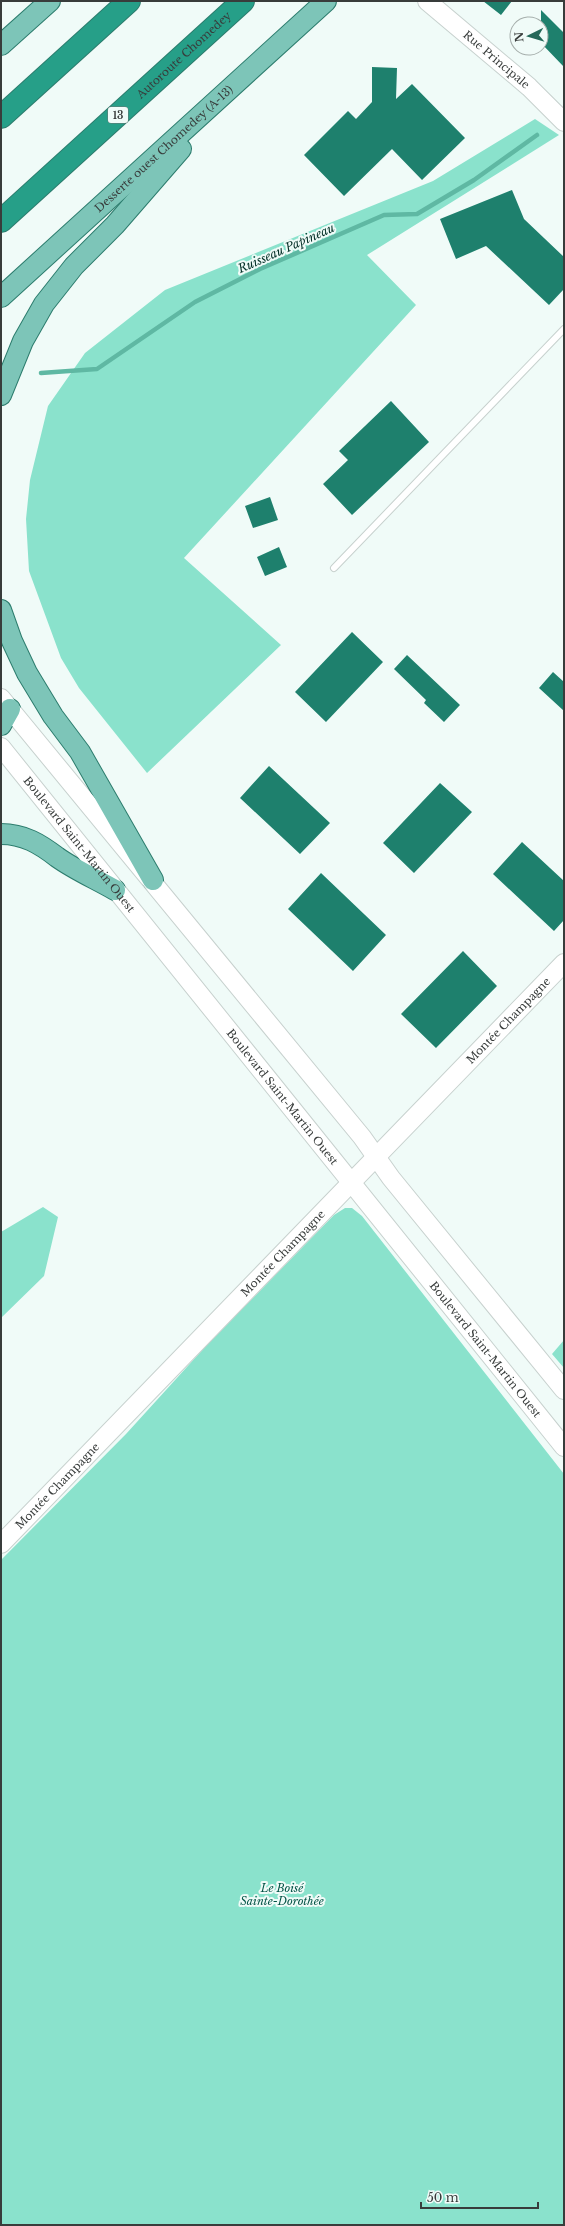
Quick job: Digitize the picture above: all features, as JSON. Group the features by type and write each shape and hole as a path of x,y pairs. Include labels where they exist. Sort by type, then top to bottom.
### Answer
{"highway":[{"path":"1,117 129,1"},
{"name":"Autoroute Chomedey","path":"1,221 243,1"},
{"path":"201,40 253,1"}],"main road":[{"path":"1,45 50,1"},
{"name":"Desserte ouest Chomedey (A-13)","path":"1,297 326,1"},
{"name":"Rue Principale","path":"427,1 529,87 564,122"},
{"path":"1,395 23,341 54,290 74,266 115,225 241,79"},
{"path":"1,610 12,641 27,673 53,716 80,752 153,880"},
{"path":"4,711 153,880 362,1137 377,1158 564,1390"},
{"name":"Boulevard Saint-Martin Ouest","path":"1,747 564,1447"},
{"path":"1,834 25,837 115,890"},
{"name":"Montée Champagne","path":"1,1544 377,1158 564,963"}],"lane":[{"path":"334,568 564,329"}],"green space":[{"path":"535,119 559,135 367,255 416,305 184,558 281,645 147,773 79,688 61,658 29,571 26,519 30,480 48,406 85,353 165,290 433,181"},
{"path":"43,1207 58,1217 44,1276 1,1318 1,1232"},
{"name":"Le Boisé Sainte-Dorothée","path":"345,1208 352,1208 362,1216 564,1474 564,2225 1,2225 1,1560 126,1434 206,1346 334,1215"},
{"path":"564,1340 564,1368 552,1354"}],"building":[{"path":"483,1 512,1 501,15"},
{"path":"541,10 547,16 541,16"},
{"path":"549,18 564,33 564,67 549,51"},
{"path":"372,67 397,68 396,99 412,84 465,138 422,180 392,149 344,196 304,155 348,111 356,119 372,102"},
{"path":"512,190 524,219 564,257 564,289 549,305 486,246 456,259 440,219"},
{"path":"391,401 429,442 352,515 323,484 348,460 339,451"},
{"path":"270,497 278,520 253,528 245,506"},
{"path":"279,547 287,567 265,576 257,557"},
{"path":"352,632 383,662 326,722 295,692"},
{"path":"407,655 460,705 444,722 424,703 426,700 394,669"},
{"path":"553,672 564,682 564,711 539,688"},
{"path":"269,766 330,823 300,854 240,798"},
{"path":"440,783 472,812 414,873 383,843"},
{"path":"522,842 564,881 564,920 554,931 493,874"},
{"path":"321,873 386,935 353,971 288,909"},
{"path":"463,951 497,986 436,1048 401,1014"}],"waterway":[{"name":"Ruisseau Papineau","path":"41,373 97,369 195,302 260,269 384,215 417,214 474,180 537,135"}]}
